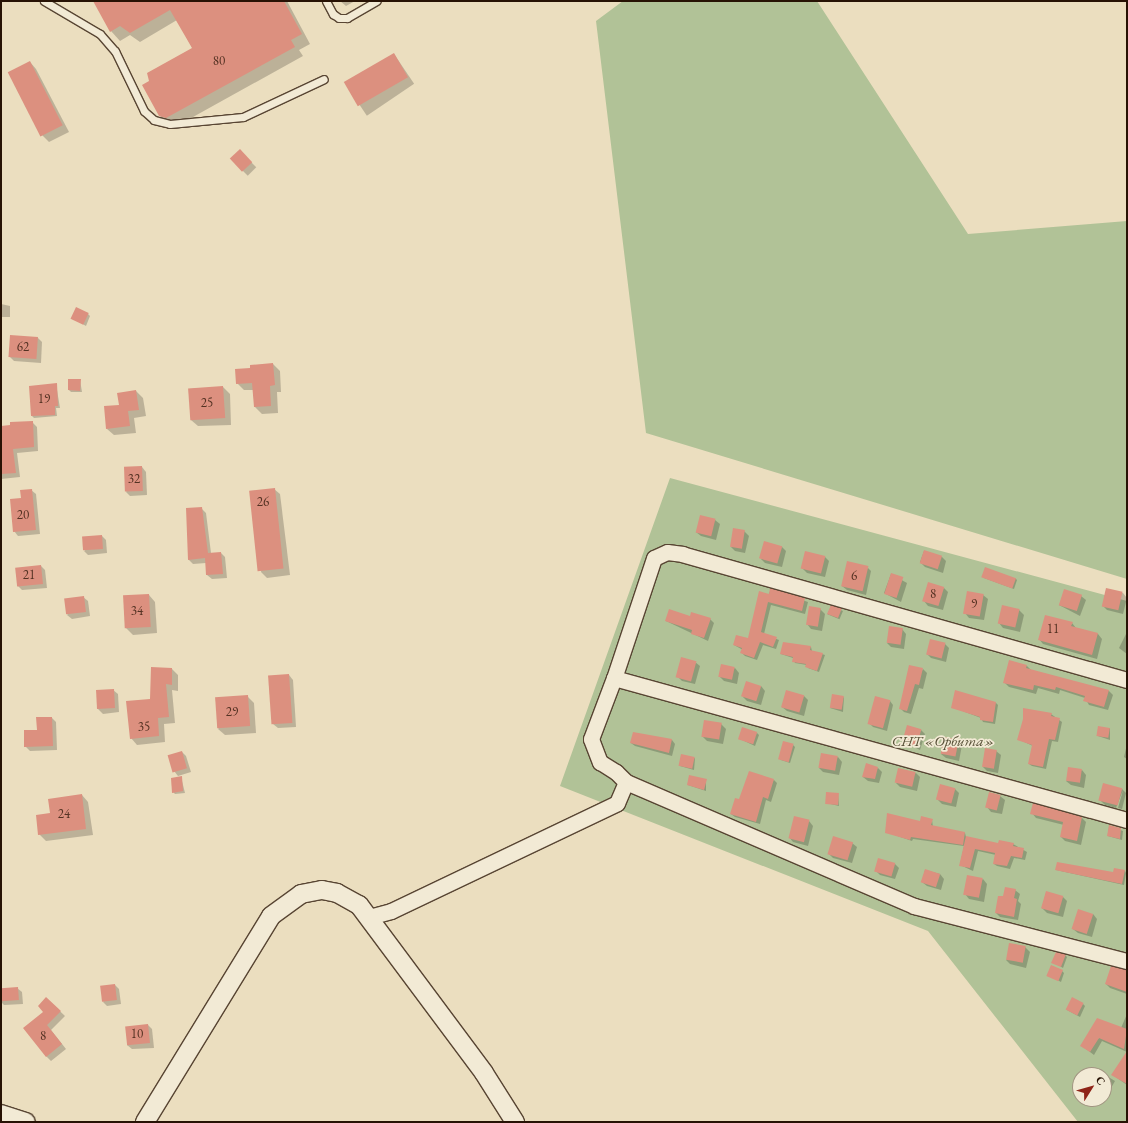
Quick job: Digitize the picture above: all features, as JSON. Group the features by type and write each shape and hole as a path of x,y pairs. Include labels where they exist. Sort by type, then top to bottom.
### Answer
{"street":[{"path":"1127,680 683,554 667,552 654,558 614,678 590,739 600,762 616,772 626,782 914,906 1127,961"},
{"path":"614,678 1127,820"},
{"path":"369,917 391,911 617,804 626,782"},
{"path":"145,1122 271,916 301,894 322,890 349,897 369,917 484,1073 515,1122"},
{"path":"3,1117 26,1122"}],"lane":[{"path":"44,1 100,34 115,51 144,111 154,120 170,124 243,117 324,79"},
{"path":"326,1 333,14 339,18 347,18 376,1"}],"green space":[{"path":"623,1 817,1 968,234 1127,221 1127,579 646,433 596,21"},
{"name":"СНТ «Орбита»","path":"670,478 1127,601 1127,1122 1078,1122 928,931 560,786"}],"building":[{"path":"93,1 284,1 302,34 291,40 295,47 166,118 159,116 142,85 149,81 147,73 192,48 170,10 130,33 120,26 110,32"},
{"path":"394,53 408,77 358,106 344,82"},
{"path":"30,61 63,125 40,137 8,72"},
{"path":"240,149 252,162 242,172 230,159"},
{"path":"76,307 89,313 83,325 71,319"},
{"path":"10,335 38,337 36,359 8,357"},
{"path":"273,363 275,385 270,386 271,406 254,407 252,383 236,384 235,369 250,368 250,365"},
{"path":"68,379 81,379 80,391 68,390"},
{"path":"57,383 58,406 55,406 55,415 31,416 29,386"},
{"path":"223,386 225,418 190,420 188,388"},
{"path":"136,390 139,410 128,411 130,426 106,429 104,406 119,405 117,393"},
{"path":"33,421 34,447 13,449 16,473 1,474 1,426 10,425 10,422"},
{"path":"142,466 143,491 125,492 124,467"},
{"path":"275,488 283,569 258,571 249,491"},
{"path":"32,489 36,530 13,532 10,499 21,498 20,490"},
{"path":"202,507 208,553 221,552 223,574 206,575 205,558 188,560 186,508"},
{"path":"700,515 716,519 711,536 696,532"},
{"path":"733,528 745,530 742,549 730,547"},
{"path":"102,535 103,549 83,550 82,536"},
{"path":"764,541 782,546 777,564 759,558"},
{"path":"924,550 942,556 938,569 920,563"},
{"path":"805,551 825,556 821,574 801,568"},
{"path":"847,561 868,566 863,591 841,586"},
{"path":"41,565 43,584 17,587 15,568"},
{"path":"985,567 1016,578 1012,589 981,577"},
{"path":"891,573 903,577 897,598 884,594"},
{"path":"928,582 944,587 938,606 922,601"},
{"path":"770,588 805,598 802,611 768,602 761,632 777,637 773,647 760,642 754,658 740,653 742,648 733,645 736,635 748,638 759,591 769,594"},
{"path":"1106,588 1123,592 1118,610 1102,607"},
{"path":"1064,589 1082,595 1077,611 1059,605"},
{"path":"967,591 984,594 980,617 963,614"},
{"path":"149,594 151,627 125,628 123,595"},
{"path":"84,596 86,612 66,614 64,598"},
{"path":"831,605 842,608 838,618 827,614"},
{"path":"1002,605 1020,609 1015,628 998,624"},
{"path":"809,606 821,608 818,627 806,625"},
{"path":"669,609 690,616 691,612 711,618 704,638 691,634 692,630 665,621"},
{"path":"1045,615 1073,622 1071,626 1098,633 1092,655 1038,640"},
{"path":"889,626 903,628 900,645 887,643"},
{"path":"930,639 946,643 942,658 926,655"},
{"path":"783,642 811,646 810,650 823,653 817,671 805,667 806,664 792,662 793,657 780,654"},
{"path":"681,657 696,661 691,681 676,677"},
{"path":"1009,660 1027,665 1026,668 1109,690 1104,707 1083,701 1085,696 1056,687 1055,690 1034,685 1033,690 1003,683"},
{"path":"721,664 735,667 732,680 718,677"},
{"path":"909,665 923,668 919,685 915,684 907,711 899,709"},
{"path":"151,667 172,668 172,685 166,684 169,717 158,718 159,736 130,739 126,701 150,699"},
{"path":"289,674 292,723 271,724 268,675"},
{"path":"746,681 761,686 756,701 741,696"},
{"path":"114,689 115,708 97,709 96,690"},
{"path":"786,690 804,695 799,713 781,707"},
{"path":"955,690 996,702 993,722 980,720 980,717 951,708"},
{"path":"832,694 844,696 842,710 830,708"},
{"path":"248,695 250,726 217,728 215,697"},
{"path":"875,696 890,700 883,728 867,724"},
{"path":"1023,708 1052,713 1051,716 1060,718 1055,740 1049,739 1043,767 1028,764 1032,745 1017,740 1023,719"},
{"path":"36,717 52,717 53,746 24,747 24,730 37,730"},
{"path":"704,720 722,723 719,740 701,737"},
{"path":"907,725 921,729 916,746 902,742"},
{"path":"1098,726 1110,728 1108,738 1096,736"},
{"path":"742,727 757,732 753,744 738,739"},
{"path":"633,732 672,739 669,753 630,743"},
{"path":"944,737 959,740 955,757 941,754"},
{"path":"783,741 794,744 789,762 778,759"},
{"path":"985,748 997,750 994,769 982,767"},
{"path":"182,751 187,768 173,772 168,755"},
{"path":"821,753 838,756 835,771 818,768"},
{"path":"681,754 695,757 692,769 679,766"},
{"path":"866,763 878,767 875,779 862,777"},
{"path":"1068,767 1082,769 1080,783 1066,781"},
{"path":"898,768 916,772 912,787 895,783"},
{"path":"749,771 774,779 768,799 763,797 756,822 730,814 735,798 739,799"},
{"path":"689,775 707,779 704,790 687,785"},
{"path":"182,776 183,791 172,793 171,778"},
{"path":"1103,783 1122,788 1118,806 1098,800"},
{"path":"940,784 955,788 951,804 936,799"},
{"path":"826,792 839,793 838,805 825,804"},
{"path":"989,792 1001,795 997,810 985,808"},
{"path":"82,794 86,829 38,835 36,815 50,813 48,799"},
{"path":"1033,803 1082,817 1077,841 1060,837 1063,822 1030,814"},
{"path":"887,813 920,821 921,816 933,819 931,825 965,832 963,845 911,837 910,840 885,833"},
{"path":"794,816 810,820 804,842 788,838"},
{"path":"1109,825 1121,828 1120,839 1107,836"},
{"path":"833,836 853,842 848,860 827,854"},
{"path":"966,836 998,843 999,840 1014,843 1013,846 1024,848 1022,858 1011,856 1007,866 993,864 995,853 975,849 970,868 959,866"},
{"path":"878,858 895,863 891,876 874,871"},
{"path":"1057,862 1113,872 1114,868 1125,870 1122,884 1055,870"},
{"path":"925,869 940,874 936,887 921,882"},
{"path":"967,875 983,878 979,898 963,895"},
{"path":"1005,887 1016,889 1014,898 1017,899 1014,917 995,913 998,896 1003,896"},
{"path":"1046,891 1063,896 1058,913 1041,908"},
{"path":"1078,909 1093,914 1087,934 1072,929"},
{"path":"1009,943 1026,946 1023,963 1006,960"},
{"path":"1056,952 1066,954 1061,967 1051,963"},
{"path":"1051,965 1063,970 1058,981 1046,976"},
{"path":"1111,966 1127,970 1127,992 1105,984"},
{"path":"115,984 117,1000 102,1002 100,986"},
{"path":"18,987 19,1000 2,1001 1,988"},
{"path":"46,997 61,1011 47,1025 62,1044 46,1057 23,1028 43,1012 38,1006"},
{"path":"1072,997 1084,1003 1077,1015 1066,1009"},
{"path":"1097,1018 1127,1029 1124,1049 1099,1038 1090,1052 1080,1046"},
{"path":"148,1024 150,1043 127,1045 125,1026"},
{"path":"1127,1051 1127,1084 1112,1076"}]}
